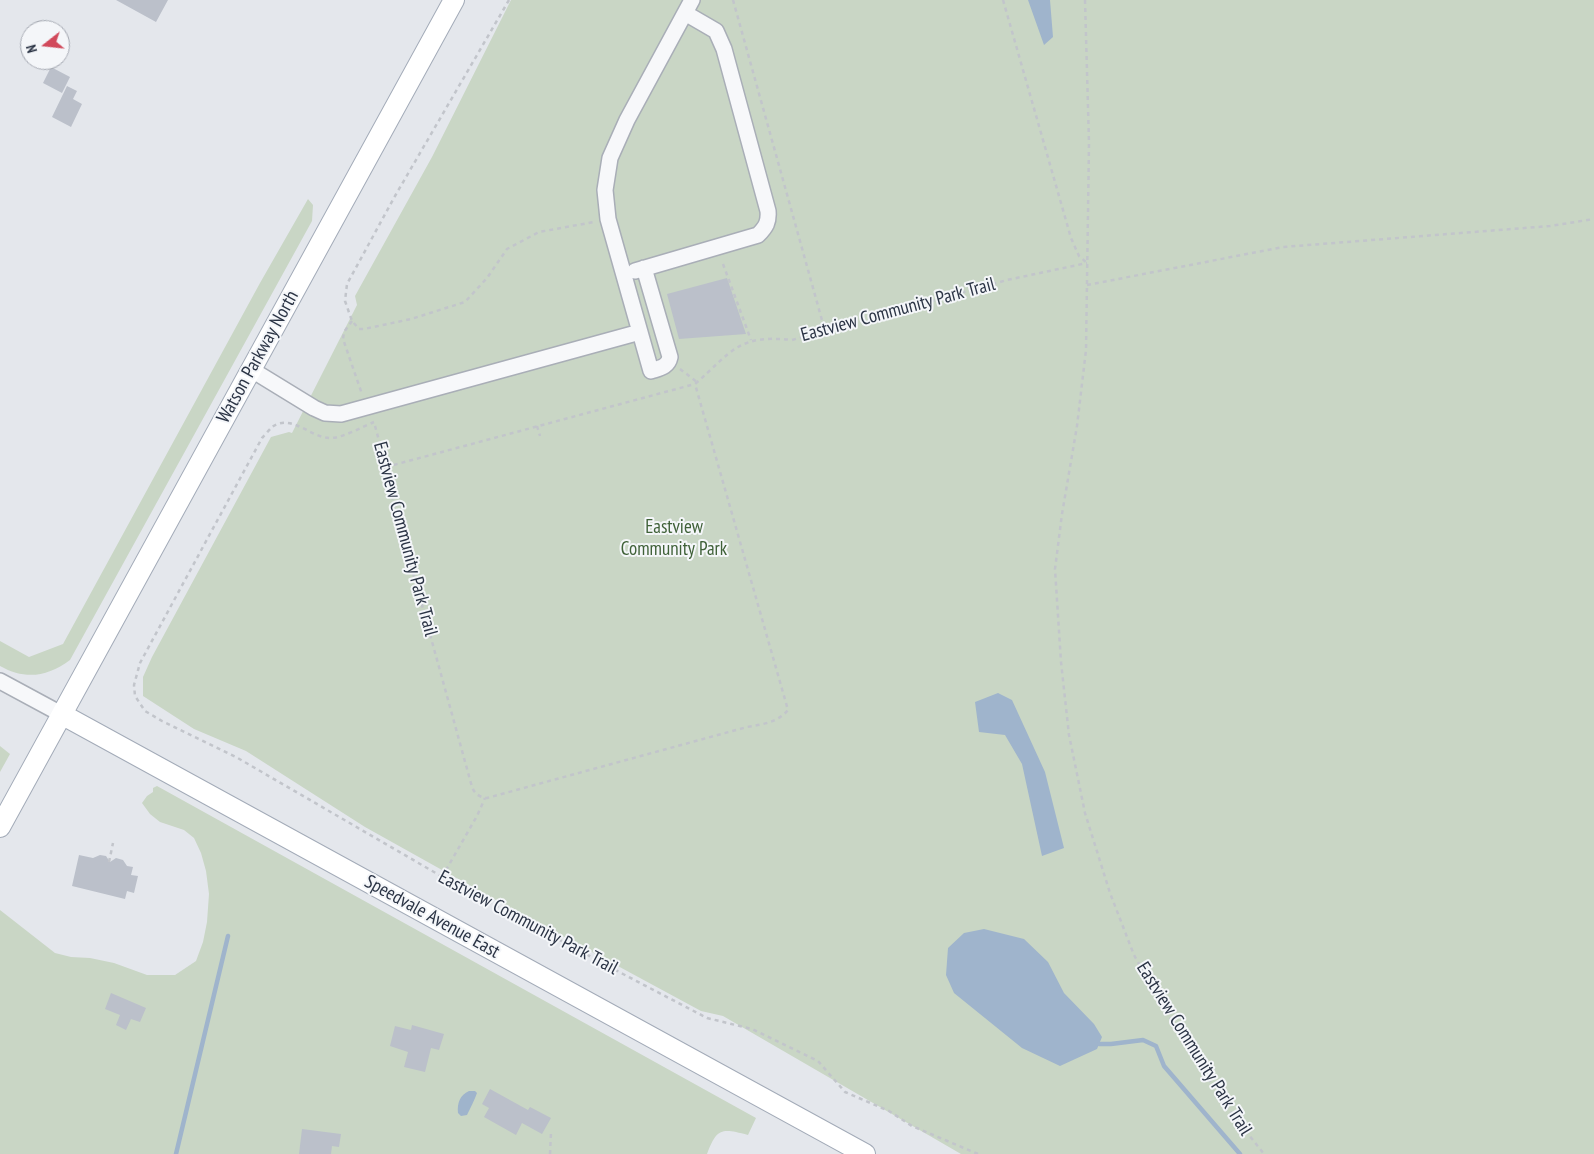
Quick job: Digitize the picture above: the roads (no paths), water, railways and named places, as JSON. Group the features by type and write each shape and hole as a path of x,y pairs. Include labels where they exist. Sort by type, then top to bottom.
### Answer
{"main road":[{"name":"Watson Parkway North","path":"0,827 454,0"},
{"name":"Speedvale Avenue East","path":"62,715 865,1154"}],"street":[{"path":"624,274 644,268 758,235 766,228 769,220 724,49 716,31 689,6 627,120 610,158 605,190 608,219 651,370 664,367 669,360 644,268"},
{"path":"252,370 314,408 325,413 341,414 640,332"},
{"name":"Speedvale Avenue East","path":"0,680 62,715"}],"water":[{"path":"1028,0 1050,0 1053,37 1044,45"},
{"path":"998,693 1012,700 1045,772 1064,848 1042,856 1022,764 1005,735 979,732 975,702"},
{"path":"984,929 1024,939 1048,962 1064,993 1094,1024 1102,1037 1097,1049 1060,1066 1022,1048 954,993 946,975 948,948 964,933"},
{"path":"469,1091 477,1093 467,1115 461,1116 458,1113 458,1106 461,1097"}],"waterway":[{"path":"176,1154 228,936"},
{"path":"1099,1044 1143,1040 1156,1046 1164,1066 1240,1154"}],"park label":[{"name":"Eastview Community Park","path":"674,539"}]}
